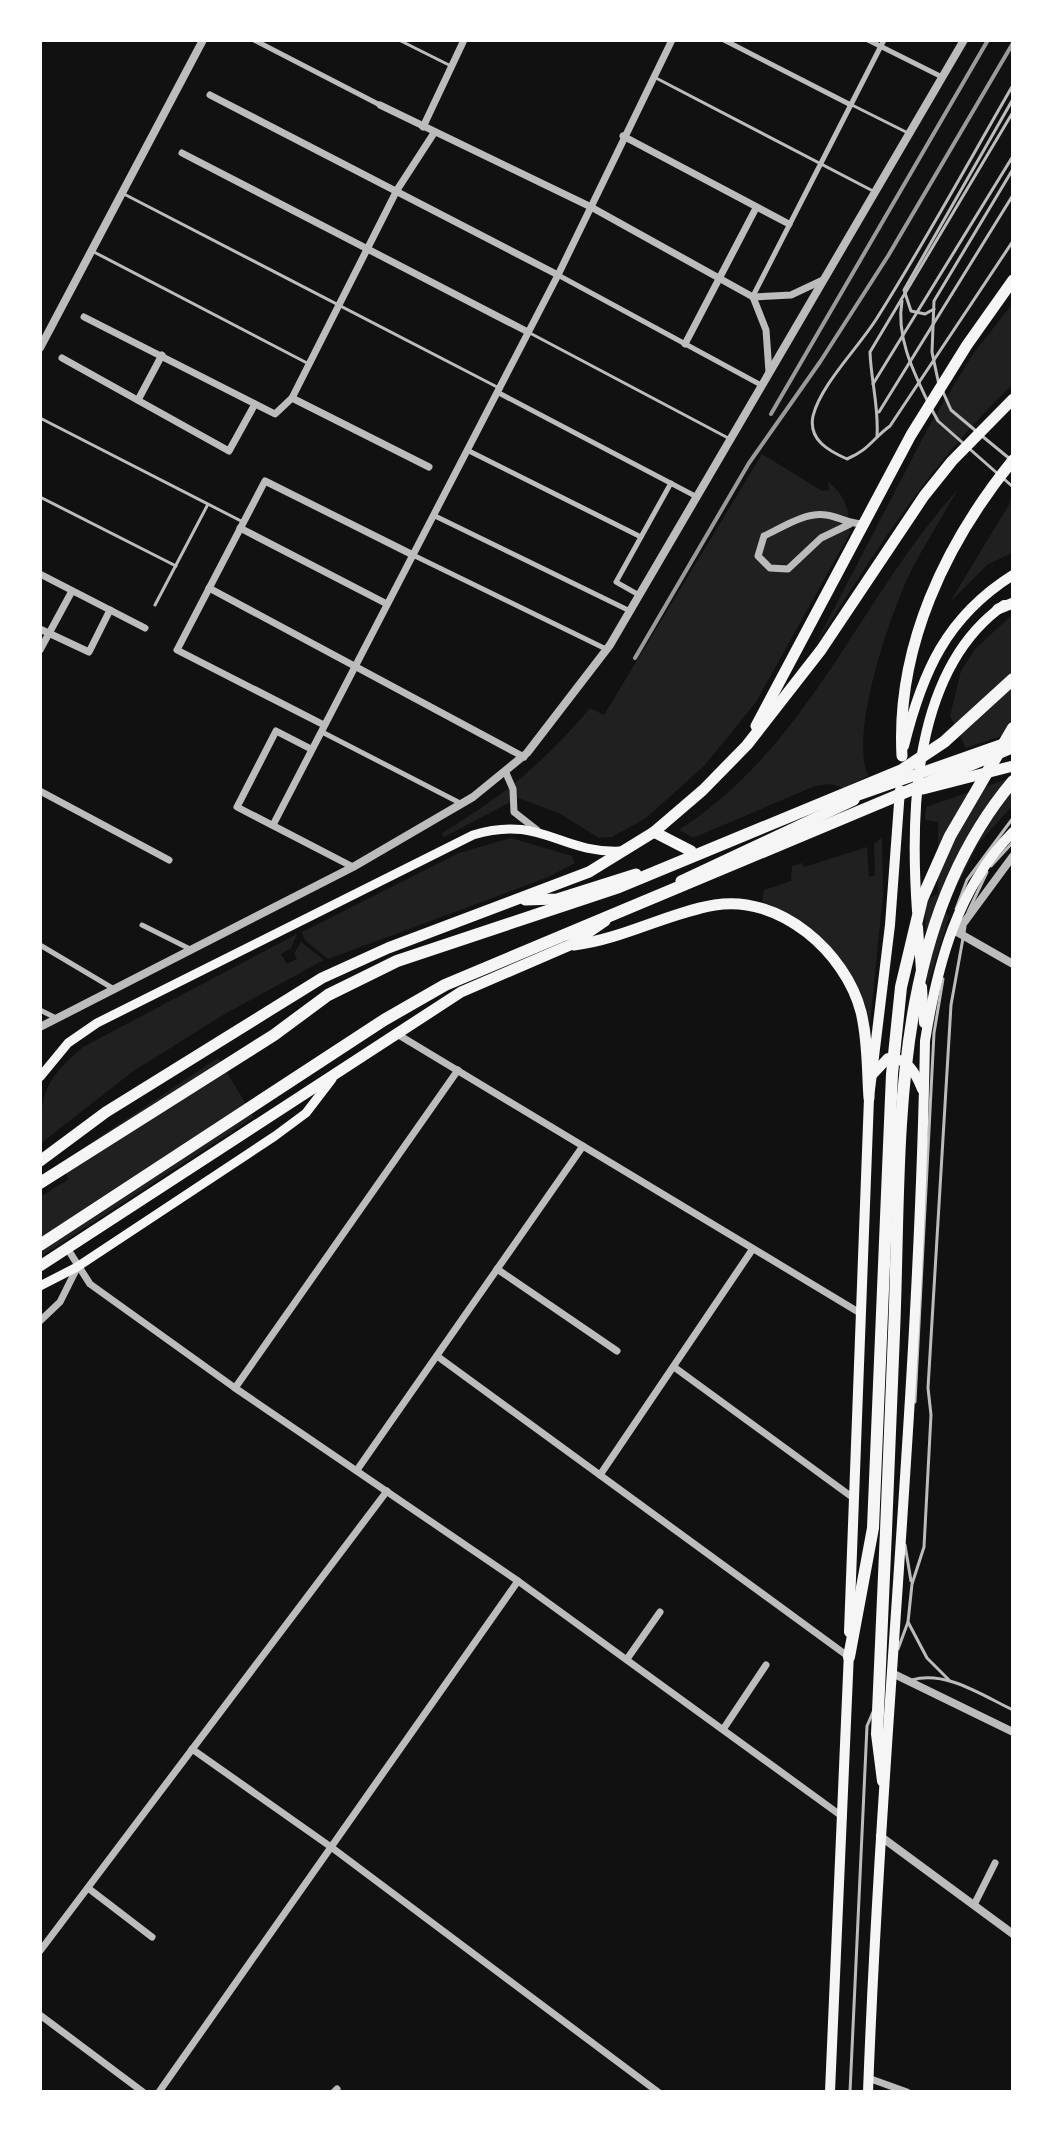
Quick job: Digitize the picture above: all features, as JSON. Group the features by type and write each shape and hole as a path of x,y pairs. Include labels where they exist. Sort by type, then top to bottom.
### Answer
{"highway":[{"path":"747,745 932,400 1013,280"},
{"path":"40,1161 106,1112 322,978 388,948 589,872 628,851 654,832 703,790 747,745 813,661 924,496 1013,399"},
{"path":"982,430 1013,411"},
{"path":"902,763 903,687 924,615 963,531 1013,461"},
{"path":"998,609 1013,601"},
{"path":"40,1183 274,1035 328,995 397,961 619,887 902,763 944,742 1013,679"},
{"path":"849,1657 873,1528 892,1074 901,987 922,899 950,836 1013,728"},
{"path":"514,900 557,899 627,877 691,851 1013,740"},
{"path":"40,1266 461,992 570,945 613,916 709,866 857,799 1013,750"},
{"path":"40,1245 384,1020 445,985 1013,750"},
{"path":"613,916 869,803 1013,766"},
{"path":"883,1781 877,1734 905,1068 931,936 950,880 989,812 1013,781"},
{"path":"654,832 691,851"},
{"path":"570,945 604,941 714,905 749,904 776,914 816,940 841,968 852,987 861,1014 869,1098"}],"main road":[{"path":"830,2092 869,1098 898,830 902,763 917,694 933,660 971,606 1013,575"},
{"path":"868,2092 883,1781 894,1674 924,1094 925,1041 914,866 915,832 925,742 936,700 961,650 998,609"},
{"path":"40,1077 57,1054 89,1027 449,845 495,828 537,830 592,851 628,851"},
{"path":"925,1041 934,989 955,931 982,870 1013,832"},
{"path":"871,1078 881,1062 900,1059 910,1066 924,1094"},
{"path":"40,1286 77,1267 306,1113 340,1068"}],"street":[{"path":"40,348 203,40"},
{"path":"254,40 434,133 591,207 753,297 791,295 824,280"},
{"path":"423,127 464,40"},
{"path":"273,825 558,275 672,40"},
{"path":"724,40 849,104"},
{"path":"868,40 943,77"},
{"path":"769,374 766,330 753,297 884,40"},
{"path":"40,1027 353,867 462,804 524,757 607,650 964,40"},
{"path":"210,95 397,190 762,386"},
{"path":"84,317 275,414 292,398 397,190 434,133"},
{"path":"623,136 789,224"},
{"path":"182,153 528,332"},
{"path":"685,344 756,208"},
{"path":"138,400 162,355"},
{"path":"62,358 229,451 255,404"},
{"path":"498,390 697,497"},
{"path":"292,398 429,467"},
{"path":"467,450 641,537"},
{"path":"462,804 177,650 265,481 607,650"},
{"path":"640,595 616,582 671,483"},
{"path":"850,524 821,538 788,569 770,568 758,556 764,536 813,514 829,515 850,524 864,524"},
{"path":"433,515 630,611"},
{"path":"242,526 387,604"},
{"path":"40,574 145,628"},
{"path":"209,588 524,757"},
{"path":"40,650 72,591"},
{"path":"40,629 89,652 110,610"},
{"path":"311,749 276,731 237,807 353,867"},
{"path":"506,773 513,789 517,816 537,830"},
{"path":"40,791 169,860"},
{"path":"1013,856 955,931 1013,964"},
{"path":"142,925 190,949"},
{"path":"40,945 114,989"},
{"path":"40,1010 56,1018"},
{"path":"397,1034 860,1313"},
{"path":"235,1388 458,1070"},
{"path":"357,1470 583,1146"},
{"path":"67,1248 90,1284 235,1388 518,1581 843,1817"},
{"path":"600,1475 752,1250"},
{"path":"40,1321 60,1302 77,1267"},
{"path":"497,1269 617,1351"},
{"path":"437,1356 849,1657"},
{"path":"674,1367 852,1497"},
{"path":"40,1951 387,1491"},
{"path":"159,2092 518,1581"},
{"path":"627,1659 660,1612"},
{"path":"724,1728 766,1665"},
{"path":"894,1674 1013,1732"},
{"path":"192,1749 331,1847 658,2092"},
{"path":"880,1836 1013,1934"},
{"path":"974,1905 995,1863"},
{"path":"88,1888 152,1937"},
{"path":"40,2015 143,2092"},
{"path":"868,2078 907,2092"}],"lane":[{"path":"399,40 452,66"},
{"path":"653,77 876,192"},
{"path":"1013,85 876,320 820,398 813,418 815,435 824,448 847,459 869,450 877,436 890,426 1013,241"},
{"path":"1013,99 904,290 899,318 906,350 938,421 1013,487"},
{"path":"849,104 910,133"},
{"path":"877,436 879,412 871,387 870,352 1013,112"},
{"path":"871,387 1013,156"},
{"path":"1013,169 934,301 932,352 938,382 951,410 1013,461"},
{"path":"122,193 498,390"},
{"path":"879,412 1013,195"},
{"path":"91,250 309,364"},
{"path":"904,290 911,311 925,314 934,309"},
{"path":"528,332 731,439"},
{"path":"40,418 208,504 242,526"},
{"path":"40,497 176,566"},
{"path":"155,605 208,504"},
{"path":"912,1584 905,1546 911,1414 917,1393 934,1033 952,920 967,880 1013,818"},
{"path":"850,2092 867,1726 908,1622 912,1584 924,1547 931,1415 928,1388 951,1005 968,910 989,869 1013,842"},
{"path":"908,1622 927,1658 949,1680"},
{"path":"867,1726 897,1688 923,1677 949,1680 1013,1710"}],"shaded area":[{"path":"1013,303 1013,384 929,477 814,647 928,428 973,354"},
{"path":"762,454 822,491 829,490 828,482 834,487 845,504 850,533 756,702 705,765 646,818 612,837 599,838 559,813 518,798 444,837 442,833 504,792 539,762 590,708 604,715"},
{"path":"958,489 912,569 884,642 864,731 868,776 843,788 830,784 815,786 693,838 679,830 725,795 764,756 799,714 890,578"},
{"path":"1013,498 1013,552 987,565 950,602"},
{"path":"1013,614 1013,732 966,748 950,716 961,671 975,649"},
{"path":"1013,777 1013,805 978,844 945,910 949,917 927,988 925,900 938,894 938,822 925,820 926,807"},
{"path":"511,838 572,856 575,863 546,878 328,959 305,940 302,932 459,853"},
{"path":"882,838 883,894 870,1024 856,982 832,949 800,923 762,901 764,890 791,881 792,866 802,863 804,867 867,847 869,877 875,875 874,844"},
{"path":"297,934 291,948 281,954 287,964 297,959 294,954 301,942 324,960 223,1015 132,1072 40,1144 41,1113 47,1090 60,1069 83,1047"},
{"path":"218,1058 254,1117 40,1257 40,1197 69,1179 59,1164"}],"railway":[{"path":"771,414 988,40"},
{"path":"635,658 749,463 820,362 888,256 1013,43"}]}
